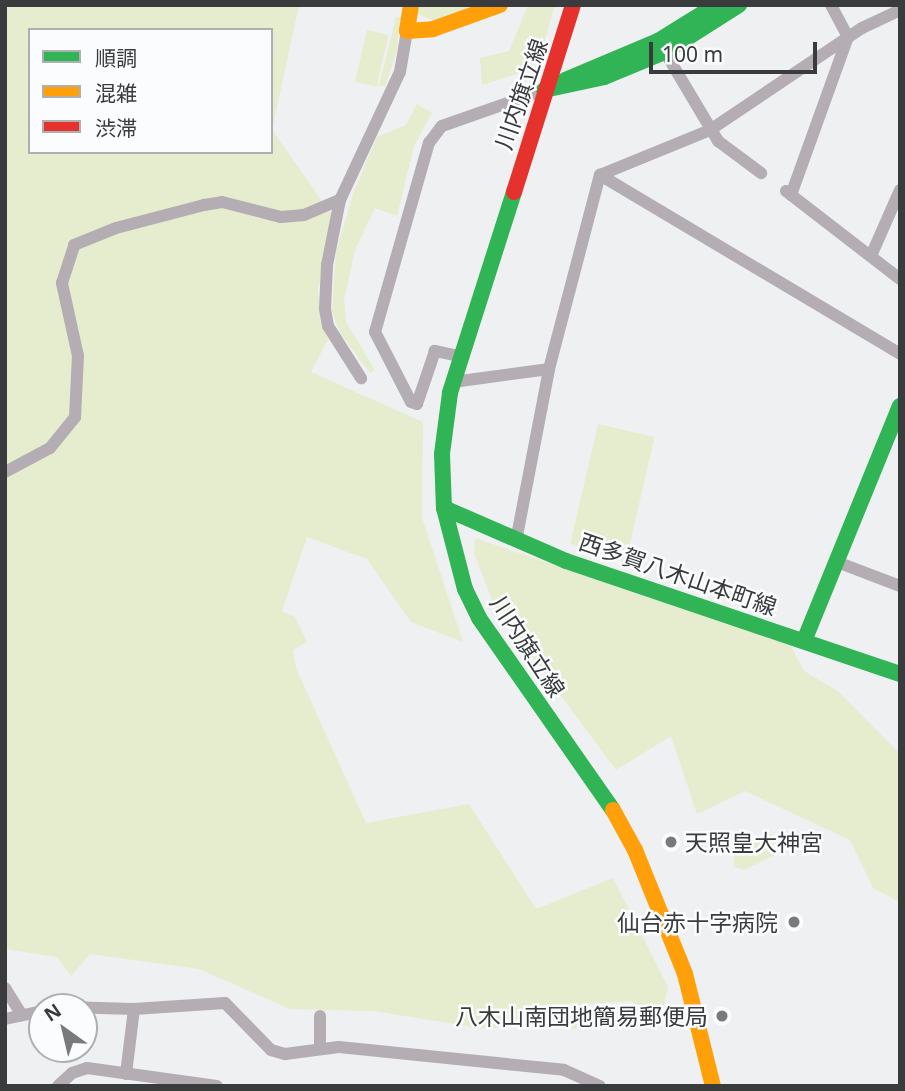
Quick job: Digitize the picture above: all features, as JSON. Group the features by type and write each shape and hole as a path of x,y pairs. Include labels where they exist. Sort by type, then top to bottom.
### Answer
{"street":[{"path":"360,378 328,326 325,309 327,265 340,200 400,72 411,5"},
{"path":"407,31 433,29 500,5"},
{"name":"川内旗立線","path":"573,5 459,356 442,454 444,508 465,589 479,618 615,813 638,857 685,974 713,1086"},
{"path":"459,356 435,351 417,404 411,402 375,332 429,143 442,126 544,90 659,41 716,5"},
{"path":"544,90 604,77 665,52 739,5"},
{"path":"831,5 848,37 788,193 900,279"},
{"path":"600,176 710,130 848,37 900,10"},
{"path":"665,52 710,130 761,173"},
{"path":"600,176 900,354"},
{"path":"516,541 549,369 600,176"},
{"path":"871,256 900,190"},
{"path":"5,472 50,449 75,417 78,356 62,283 74,245 116,228 204,205 222,202 281,217 304,215 340,200"},
{"path":"453,382 549,369"},
{"path":"804,641 900,406"},
{"name":"西多賀八木山本町線","path":"444,508 516,541 900,674"},
{"path":"837,562 900,586"},
{"path":"5,988 22,1015"},
{"path":"98,1008 134,1009 225,1003 271,1050 285,1054 339,1047 564,1070 600,1086"},
{"path":"126,1074 134,1009"},
{"path":"5,1018 28,1014"},
{"path":"320,1016 320,1049"},
{"path":"58,1086 88,1068 217,1086"}],"green space":[{"path":"5,5 299,5 273,125 273,28 28,28 28,154 273,154 273,131 332,215 318,290 321,323 328,339 311,372 423,422 422,518 463,642 411,622 367,559 307,537 282,611 295,617 307,642 293,650 296,668 366,823 469,804 536,909 613,878 668,987 660,1022 631,1001 590,1004 576,1029 528,1024 487,1029 373,1011 290,1009 199,969 90,954 71,976 57,957 5,949"},
{"path":"418,5 478,5 436,21 417,14"},
{"path":"528,5 555,5 544,43 529,70 482,85 480,58 509,51"},
{"path":"396,17 401,18 397,50 385,86 379,86"},
{"path":"367,30 388,35 377,87 355,82"},
{"path":"417,104 432,113 414,146 397,216 375,208 355,250 344,300 346,322 375,370 370,373 341,334 332,312 336,252 354,191 377,137 406,125"},
{"path":"598,424 655,437 627,557 570,544"},
{"path":"475,538 791,646 804,671 838,691 900,754 900,902 873,888 850,840 745,791 697,814 671,736 616,770 494,605 474,553"},
{"path":"771,834 782,842 779,853 744,870 734,867 734,851"}],"traffic: fast":[{"path":"565,80 658,41 716,5"},
{"path":"544,90 604,77 665,52 739,5"},
{"path":"514,192 450,393 442,454 444,508 465,589 479,618 613,810"},
{"path":"804,641 900,406"},
{"path":"444,508 566,561 900,674"}],"traffic: slow":[{"path":"411,5 407,31 433,29 500,5"},
{"path":"613,810 635,850 685,974 713,1086"}],"traffic: jam":[{"path":"514,192 573,5"}],"place":[{"name":"天照皇大神宮","path":"671,842"},
{"name":"仙台赤十字病院","path":"794,922"},
{"name":"八木山南団地簡易郵便局","path":"722,1016"}]}
